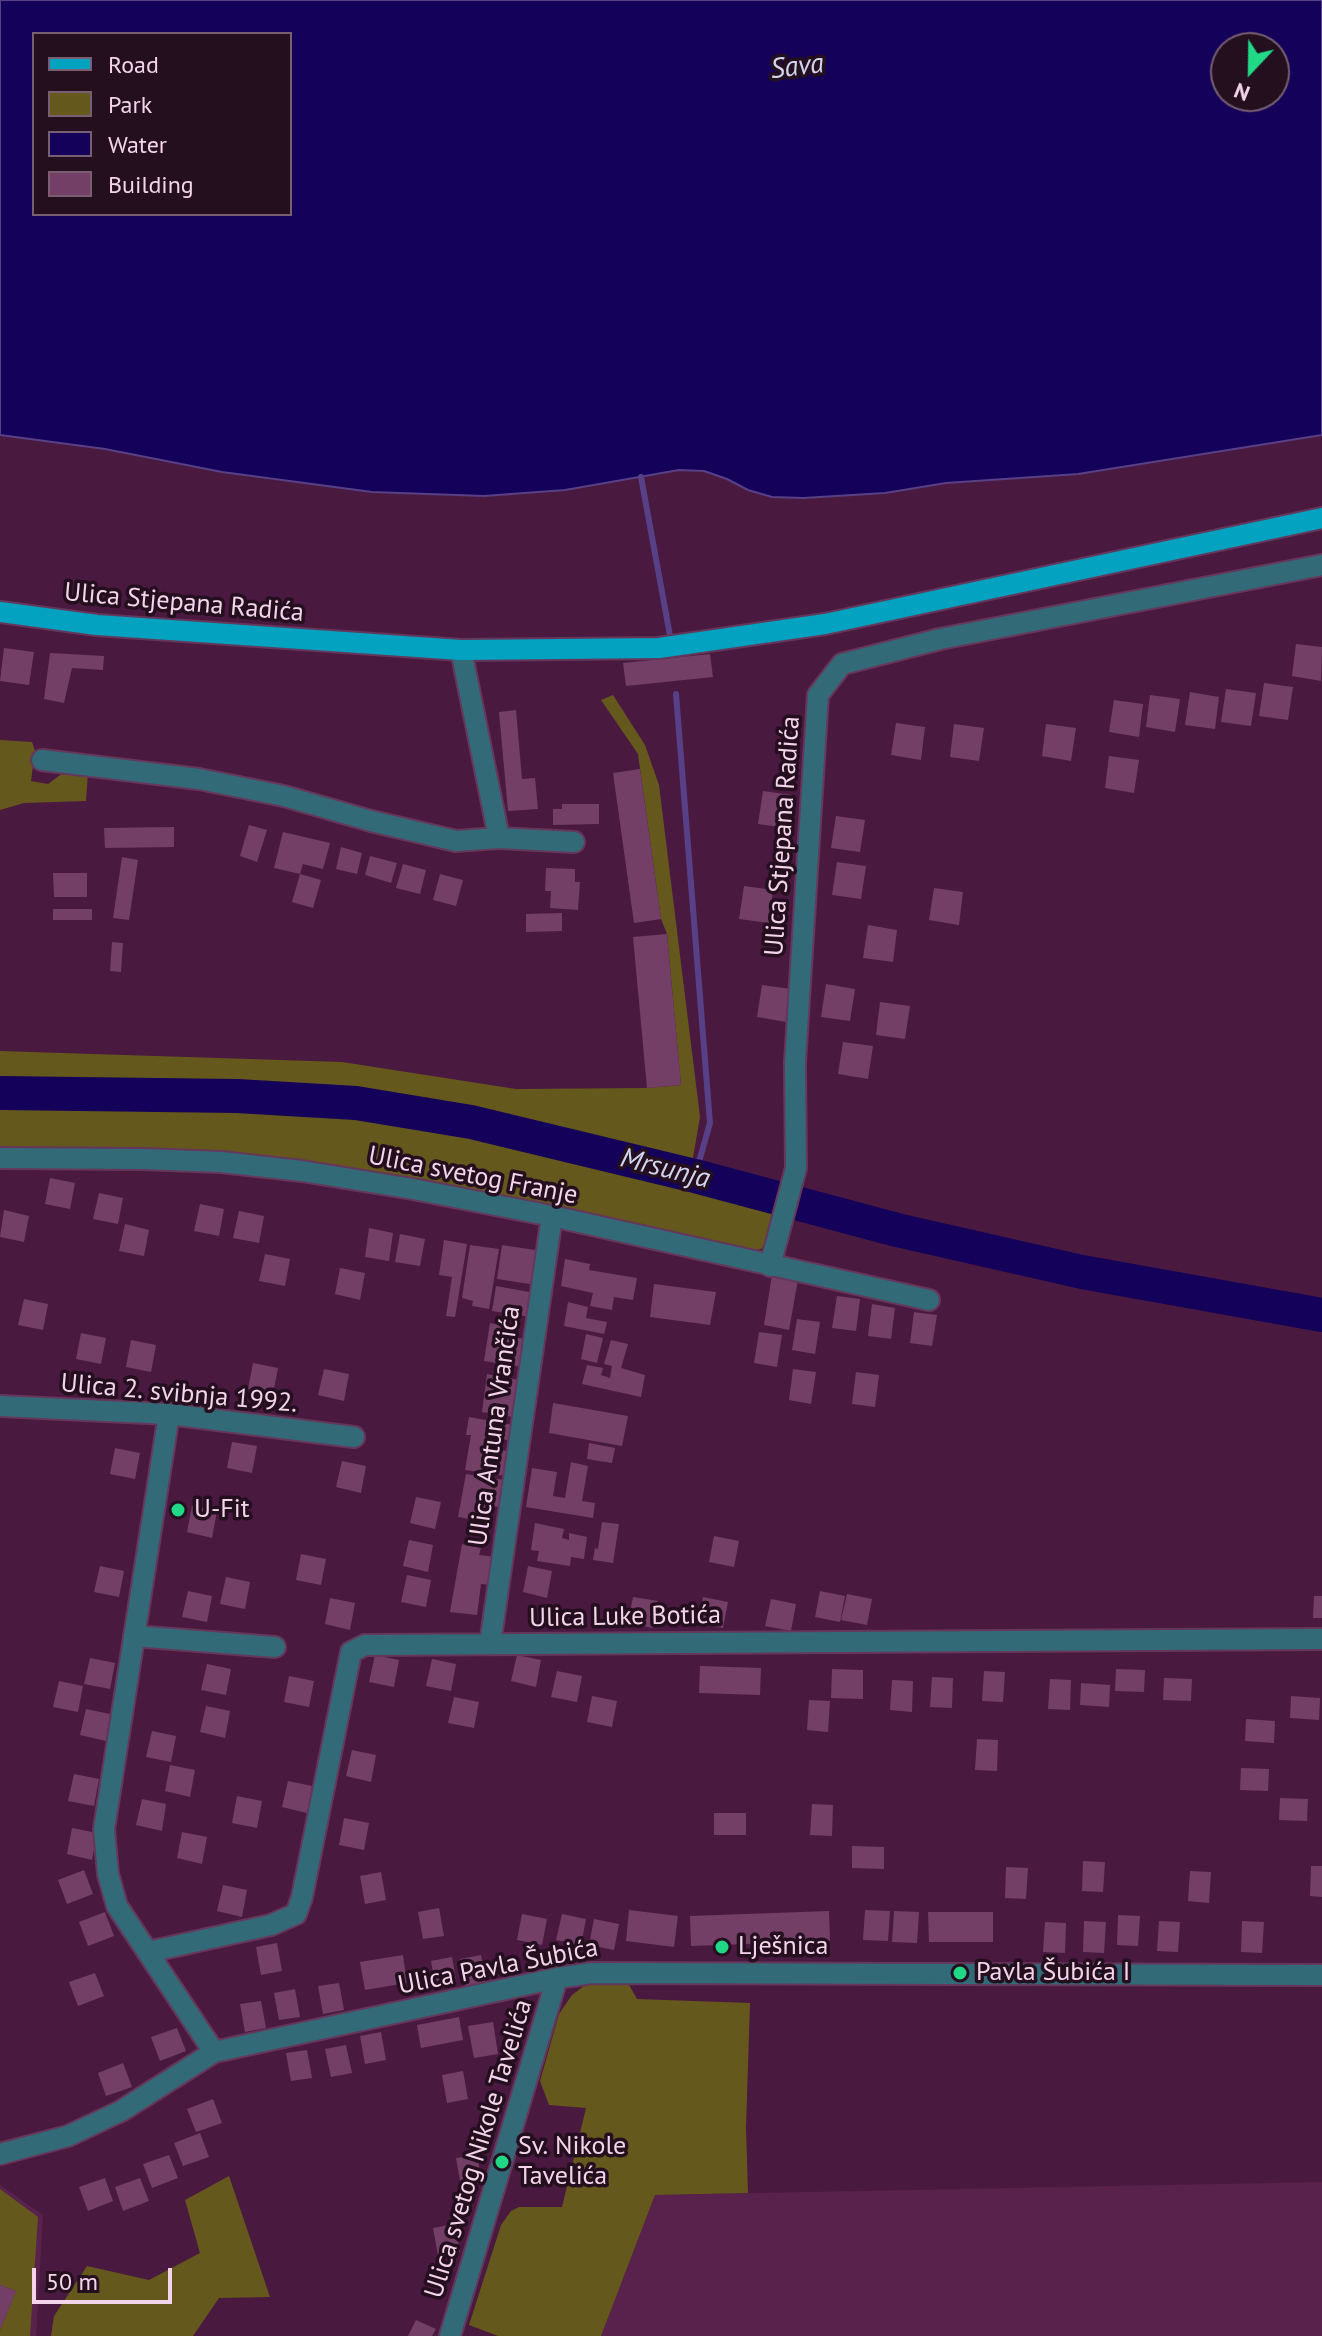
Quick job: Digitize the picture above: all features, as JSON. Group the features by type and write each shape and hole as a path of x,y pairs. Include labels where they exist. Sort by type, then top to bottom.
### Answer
{"main road":[{"name":"Ulica Stjepana Radića","path":"0,612 97,625 461,650 659,648 825,624 1322,518"}],"street":[{"name":"Ulica Stjepana Radića","path":"770,1266 796,1168 795,1063 818,695 842,664 940,639 1322,565"},
{"path":"461,650 499,838"},
{"path":"42,760 199,779 270,793 456,841 499,838 574,842"},
{"name":"Ulica svetog Franje","path":"0,1158 221,1162 302,1171 552,1216 929,1300"},
{"name":"Ulica Antuna Vrančića","path":"490,1644 552,1216"},
{"name":"Ulica 2. svibnja 1992.","path":"0,1406 169,1414 354,1437"},
{"path":"169,1414 104,1829 108,1874 117,1906 214,2052"},
{"path":"134,1636 275,1647"},
{"name":"Ulica Luke Botića","path":"148,1952 271,1925 296,1914 351,1652 365,1645 1322,1639"},
{"name":"Ulica Pavla Šubića","path":"0,2154 68,2136 121,2111 214,2052 557,1978 630,1971 1322,1975"},
{"name":"Ulica svetog Nikole Tavelića","path":"450,2336 557,1978"}],"shaded area":[{"path":"1322,2182 1322,2336 601,2336 655,2195"},
{"path":"0,2185 43,2215 36,2336 0,2336"}],"green space":[{"path":"613,695 645,745 659,785 700,1117 692,1163 411,1098 305,1087 0,1081 0,1051 342,1062 516,1089 681,1085 667,934 661,919 638,754 601,700"},
{"path":"0,740 32,742 35,751 31,781 48,784 67,770 88,772 86,801 24,803 0,810"},
{"path":"0,1106 342,1115 464,1135 774,1209 767,1242 761,1249 747,1251 449,1186 0,1150"},
{"path":"606,1980 627,1981 637,1999 750,2003 746,2128 748,2193 655,2195 601,2336 498,2336 469,2325 501,2225 511,2211 519,2207 562,2207 586,2108 549,2105 540,2081 559,2014 572,1995 584,1986"},
{"path":"229,2176 270,2297 219,2298 193,2336 51,2336 54,2316 87,2266 149,2280 200,2253 185,2200"},
{"path":"0,2189 38,2217 30,2336 0,2336 16,2291 0,2285"}],"water":[{"name":"Sava","path":"0,0 1322,0 1322,435 1078,474 946,483 885,493 803,498 772,497 704,471 679,470 565,490 484,496 372,492 222,472 105,449 0,435"}],"building":[{"path":"1296,644 1322,647 1321,681 1292,676"},
{"path":"4,648 34,652 29,685 0,681"},
{"path":"50,653 104,656 103,670 72,668 64,703 44,699"},
{"path":"710,654 713,677 626,686 623,663"},
{"path":"1264,683 1293,687 1288,720 1259,716"},
{"path":"1226,689 1256,693 1251,726 1221,722"},
{"path":"1190,692 1219,697 1215,729 1185,725"},
{"path":"1150,695 1180,699 1175,732 1146,727"},
{"path":"1114,700 1143,704 1139,737 1109,732"},
{"path":"516,710 522,779 535,778 538,809 508,811 499,712"},
{"path":"896,723 925,727 921,760 891,755"},
{"path":"954,724 984,728 979,761 950,757"},
{"path":"1046,724 1076,728 1071,761 1042,756"},
{"path":"1109,756 1139,760 1134,793 1105,788"},
{"path":"640,769 661,919 634,923 613,773"},
{"path":"763,791 792,795 787,828 758,824"},
{"path":"562,804 599,804 599,824 553,825 553,809 562,809"},
{"path":"836,816 865,820 860,852 831,848"},
{"path":"249,825 267,830 257,862 240,856"},
{"path":"174,827 174,847 105,848 104,828"},
{"path":"283,832 330,843 323,869 303,864 300,874 274,868"},
{"path":"341,847 362,853 357,874 336,869"},
{"path":"370,856 397,863 391,883 365,875"},
{"path":"122,857 138,860 129,920 113,918"},
{"path":"837,862 866,866 861,899 832,895"},
{"path":"403,864 426,870 420,894 396,888"},
{"path":"546,868 575,869 575,882 580,882 578,910 550,908 551,891 545,891"},
{"path":"53,873 87,873 87,897 54,897"},
{"path":"300,874 321,880 313,908 292,902"},
{"path":"440,874 463,880 456,906 433,900"},
{"path":"744,886 773,890 769,923 739,919"},
{"path":"934,888 963,892 959,925 929,920"},
{"path":"53,909 92,909 92,920 53,920"},
{"path":"562,913 562,931 526,932 526,914"},
{"path":"868,925 897,930 893,962 863,958"},
{"path":"667,934 681,1085 647,1088 633,937"},
{"path":"112,942 123,943 121,972 110,971"},
{"path":"826,984 855,989 850,1021 821,1017"},
{"path":"762,985 791,989 786,1022 757,1017"},
{"path":"880,1002 910,1006 905,1039 876,1035"},
{"path":"843,1042 873,1046 868,1079 838,1074"},
{"path":"50,1178 75,1183 70,1209 45,1204"},
{"path":"99,1193 123,1198 118,1224 93,1219"},
{"path":"200,1204 224,1209 219,1236 194,1231"},
{"path":"4,1210 29,1216 24,1242 0,1237"},
{"path":"239,1211 264,1216 259,1243 233,1238"},
{"path":"125,1224 149,1230 144,1256 119,1251"},
{"path":"369,1228 393,1233 389,1261 365,1257"},
{"path":"400,1234 425,1239 420,1266 395,1262"},
{"path":"444,1240 467,1244 455,1317 446,1316 452,1277 439,1275"},
{"path":"470,1245 499,1249 489,1309 472,1306 473,1301 462,1298"},
{"path":"502,1245 542,1251 536,1285 497,1279"},
{"path":"265,1254 290,1259 285,1286 259,1281"},
{"path":"565,1259 590,1264 589,1270 637,1278 633,1300 614,1297 612,1310 590,1306 593,1293 561,1286"},
{"path":"340,1268 365,1273 360,1300 335,1294"},
{"path":"772,1275 798,1280 789,1330 764,1325"},
{"path":"654,1284 716,1292 710,1325 650,1317"},
{"path":"496,1286 535,1293 531,1317 492,1311"},
{"path":"837,1296 860,1299 856,1331 832,1328"},
{"path":"24,1299 48,1304 43,1330 18,1325"},
{"path":"568,1302 588,1307 586,1318 607,1322 604,1334 564,1326"},
{"path":"872,1304 895,1308 891,1339 868,1336"},
{"path":"914,1312 937,1315 932,1346 910,1343"},
{"path":"797,1319 820,1322 815,1354 792,1350"},
{"path":"490,1323 510,1327 509,1337 527,1339 522,1367 484,1361"},
{"path":"759,1332 782,1335 777,1367 754,1363"},
{"path":"81,1333 106,1338 101,1364 76,1359"},
{"path":"586,1334 603,1338 597,1363 581,1359"},
{"path":"131,1340 156,1345 151,1372 126,1367"},
{"path":"611,1340 628,1344 621,1368 645,1375 641,1397 582,1384 587,1365 603,1368 601,1375 610,1378 612,1366 604,1364"},
{"path":"253,1363 278,1368 273,1394 248,1389"},
{"path":"324,1369 349,1374 344,1401 318,1395"},
{"path":"793,1369 816,1372 811,1404 789,1400"},
{"path":"856,1372 879,1375 875,1407 852,1404"},
{"path":"487,1374 518,1380 513,1417 482,1412"},
{"path":"553,1403 628,1416 622,1446 549,1433"},
{"path":"469,1417 513,1425 511,1441 496,1438 494,1449 508,1451 505,1476 465,1470 471,1435 466,1435"},
{"path":"232,1442 257,1446 252,1473 227,1468"},
{"path":"589,1443 615,1448 612,1463 587,1459"},
{"path":"115,1448 140,1453 135,1479 110,1474"},
{"path":"342,1461 366,1466 361,1493 336,1487"},
{"path":"571,1462 588,1466 582,1501 595,1503 593,1518 526,1507 532,1468 557,1472 553,1496 565,1498"},
{"path":"466,1474 504,1480 500,1507 485,1505 482,1521 458,1517"},
{"path":"416,1497 441,1502 435,1529 410,1523"},
{"path":"192,1506 217,1511 212,1538 187,1532"},
{"path":"602,1522 619,1524 613,1563 593,1560"},
{"path":"535,1523 564,1529 562,1538 569,1540 569,1533 587,1537 584,1559 571,1557 570,1566 537,1561 539,1551 531,1550"},
{"path":"714,1536 739,1541 734,1567 709,1562"},
{"path":"409,1540 433,1545 428,1572 403,1566"},
{"path":"462,1544 481,1548 479,1555 495,1557 489,1585 481,1584 477,1615 450,1612"},
{"path":"301,1554 326,1559 321,1585 296,1580"},
{"path":"100,1566 124,1571 119,1597 94,1592"},
{"path":"528,1566 552,1571 547,1598 523,1592"},
{"path":"407,1575 431,1580 426,1607 401,1602"},
{"path":"226,1577 250,1582 245,1609 220,1604"},
{"path":"188,1591 212,1596 207,1622 182,1617"},
{"path":"820,1591 845,1596 840,1622 815,1617"},
{"path":"847,1594 872,1599 867,1625 841,1620"},
{"path":"1314,1596 1322,1596 1322,1618 1313,1618"},
{"path":"633,1597 658,1601 653,1628 628,1623"},
{"path":"703,1597 728,1602 723,1628 698,1623"},
{"path":"330,1598 355,1603 350,1630 325,1624"},
{"path":"771,1599 796,1604 791,1631 765,1626"},
{"path":"375,1655 399,1660 394,1687 369,1682"},
{"path":"517,1655 541,1660 536,1687 511,1681"},
{"path":"90,1658 115,1663 110,1689 84,1684"},
{"path":"432,1659 456,1664 451,1691 426,1686"},
{"path":"207,1664 231,1669 226,1695 201,1690"},
{"path":"700,1666 761,1668 760,1695 699,1693"},
{"path":"832,1669 863,1670 863,1699 831,1698"},
{"path":"1116,1669 1145,1670 1144,1692 1115,1691"},
{"path":"557,1671 582,1676 577,1702 551,1697"},
{"path":"984,1671 1005,1672 1003,1702 982,1701"},
{"path":"289,1676 314,1681 309,1707 284,1702"},
{"path":"932,1677 953,1678 952,1708 930,1707"},
{"path":"1164,1678 1192,1679 1191,1701 1163,1700"},
{"path":"1050,1679 1071,1680 1070,1710 1048,1709"},
{"path":"892,1680 913,1681 912,1712 890,1710"},
{"path":"59,1681 83,1686 78,1712 53,1707"},
{"path":"1081,1683 1110,1685 1109,1707 1080,1705"},
{"path":"592,1696 617,1701 612,1727 587,1722"},
{"path":"1291,1696 1320,1698 1319,1720 1290,1718"},
{"path":"454,1697 479,1702 474,1728 448,1723"},
{"path":"809,1700 830,1701 828,1732 807,1730"},
{"path":"206,1706 230,1711 225,1738 200,1732"},
{"path":"86,1709 110,1714 106,1741 80,1735"},
{"path":"1246,1719 1275,1721 1274,1743 1245,1741"},
{"path":"152,1731 176,1736 171,1762 146,1757"},
{"path":"977,1739 998,1740 997,1771 975,1770"},
{"path":"352,1750 376,1755 371,1782 346,1776"},
{"path":"170,1765 195,1770 190,1797 165,1791"},
{"path":"1241,1768 1269,1769 1268,1791 1240,1790"},
{"path":"74,1774 99,1779 94,1806 68,1801"},
{"path":"288,1781 312,1786 307,1813 282,1807"},
{"path":"237,1796 262,1801 257,1828 232,1823"},
{"path":"1280,1798 1308,1799 1307,1821 1279,1820"},
{"path":"142,1799 166,1804 162,1831 136,1825"},
{"path":"812,1804 833,1805 832,1836 810,1835"},
{"path":"714,1813 746,1813 746,1835 714,1835"},
{"path":"344,1818 369,1823 364,1850 339,1845"},
{"path":"72,1828 97,1833 92,1860 67,1854"},
{"path":"182,1832 207,1837 202,1864 177,1858"},
{"path":"852,1846 884,1847 884,1869 852,1868"},
{"path":"1083,1861 1105,1862 1103,1892 1082,1891"},
{"path":"1311,1866 1322,1866 1322,1897 1310,1896"},
{"path":"1006,1867 1028,1868 1026,1899 1005,1898"},
{"path":"84,1870 93,1894 67,1904 58,1880"},
{"path":"1190,1871 1211,1872 1209,1903 1188,1901"},
{"path":"381,1872 386,1900 365,1904 360,1876"},
{"path":"223,1885 247,1890 242,1917 217,1911"},
{"path":"439,1908 444,1936 423,1939 418,1912"},
{"path":"629,1910 678,1916 674,1947 626,1941"},
{"path":"865,1910 890,1911 888,1941 863,1940"},
{"path":"829,1911 830,1941 691,1946 690,1916"},
{"path":"894,1911 919,1912 917,1943 892,1942"},
{"path":"105,1912 114,1936 88,1946 79,1922"},
{"path":"928,1912 993,1912 993,1942 929,1942"},
{"path":"522,1914 547,1919 542,1945 517,1940"},
{"path":"562,1914 586,1919 581,1945 556,1940"},
{"path":"1118,1915 1140,1916 1138,1946 1117,1945"},
{"path":"594,1919 619,1924 614,1950 589,1945"},
{"path":"1084,1921 1106,1922 1104,1953 1083,1952"},
{"path":"1159,1921 1180,1922 1178,1952 1157,1951"},
{"path":"1242,1921 1264,1922 1262,1953 1241,1952"},
{"path":"1045,1922 1066,1923 1065,1953 1043,1952"},
{"path":"277,1943 282,1971 261,1975 256,1947"},
{"path":"403,1955 407,1983 365,1990 360,1962"},
{"path":"481,1955 486,1983 465,1987 460,1959"},
{"path":"452,1957 457,1985 436,1989 431,1961"},
{"path":"95,1973 104,1996 78,2006 69,1982"},
{"path":"339,1983 344,2010 323,2014 318,1986"},
{"path":"295,1989 300,2017 279,2020 274,1993"},
{"path":"261,2001 266,2028 245,2032 240,2004"},
{"path":"459,2017 463,2040 421,2048 417,2025"},
{"path":"493,2022 498,2054 474,2058 468,2026"},
{"path":"177,2028 186,2051 160,2061 151,2037"},
{"path":"381,2032 386,2060 365,2064 360,2036"},
{"path":"346,2045 352,2073 331,2077 325,2049"},
{"path":"307,2050 312,2078 291,2081 286,2053"},
{"path":"123,2063 132,2087 106,2096 98,2073"},
{"path":"463,2071 468,2099 447,2103 442,2075"},
{"path":"213,2099 222,2123 196,2132 187,2109"},
{"path":"200,2133 209,2157 183,2166 174,2143"},
{"path":"169,2155 178,2178 152,2188 143,2164"},
{"path":"477,2155 482,2183 461,2186 456,2158"},
{"path":"105,2178 113,2201 88,2211 79,2187"},
{"path":"140,2178 149,2201 123,2211 115,2187"},
{"path":"455,2224 460,2252 438,2256 433,2228"},
{"path":"0,2285 16,2291 0,2330"},
{"path":"416,2320 436,2329 432,2336 408,2336"}],"waterway":[{"path":"641,477 671,641"},
{"path":"676,694 710,1123 695,1176"},
{"name":"Mrsunja","path":"0,1093 237,1096 356,1103 471,1122 695,1176 897,1230 1082,1272 1322,1315"}],"place":[{"name":"U-Fit","path":"178,1510"},
{"name":"Lješnica","path":"722,1947"},
{"name":"Pavla Šubića I","path":"960,1973"},
{"name":"Sv. Nikole Tavelića","path":"502,2162"}]}
